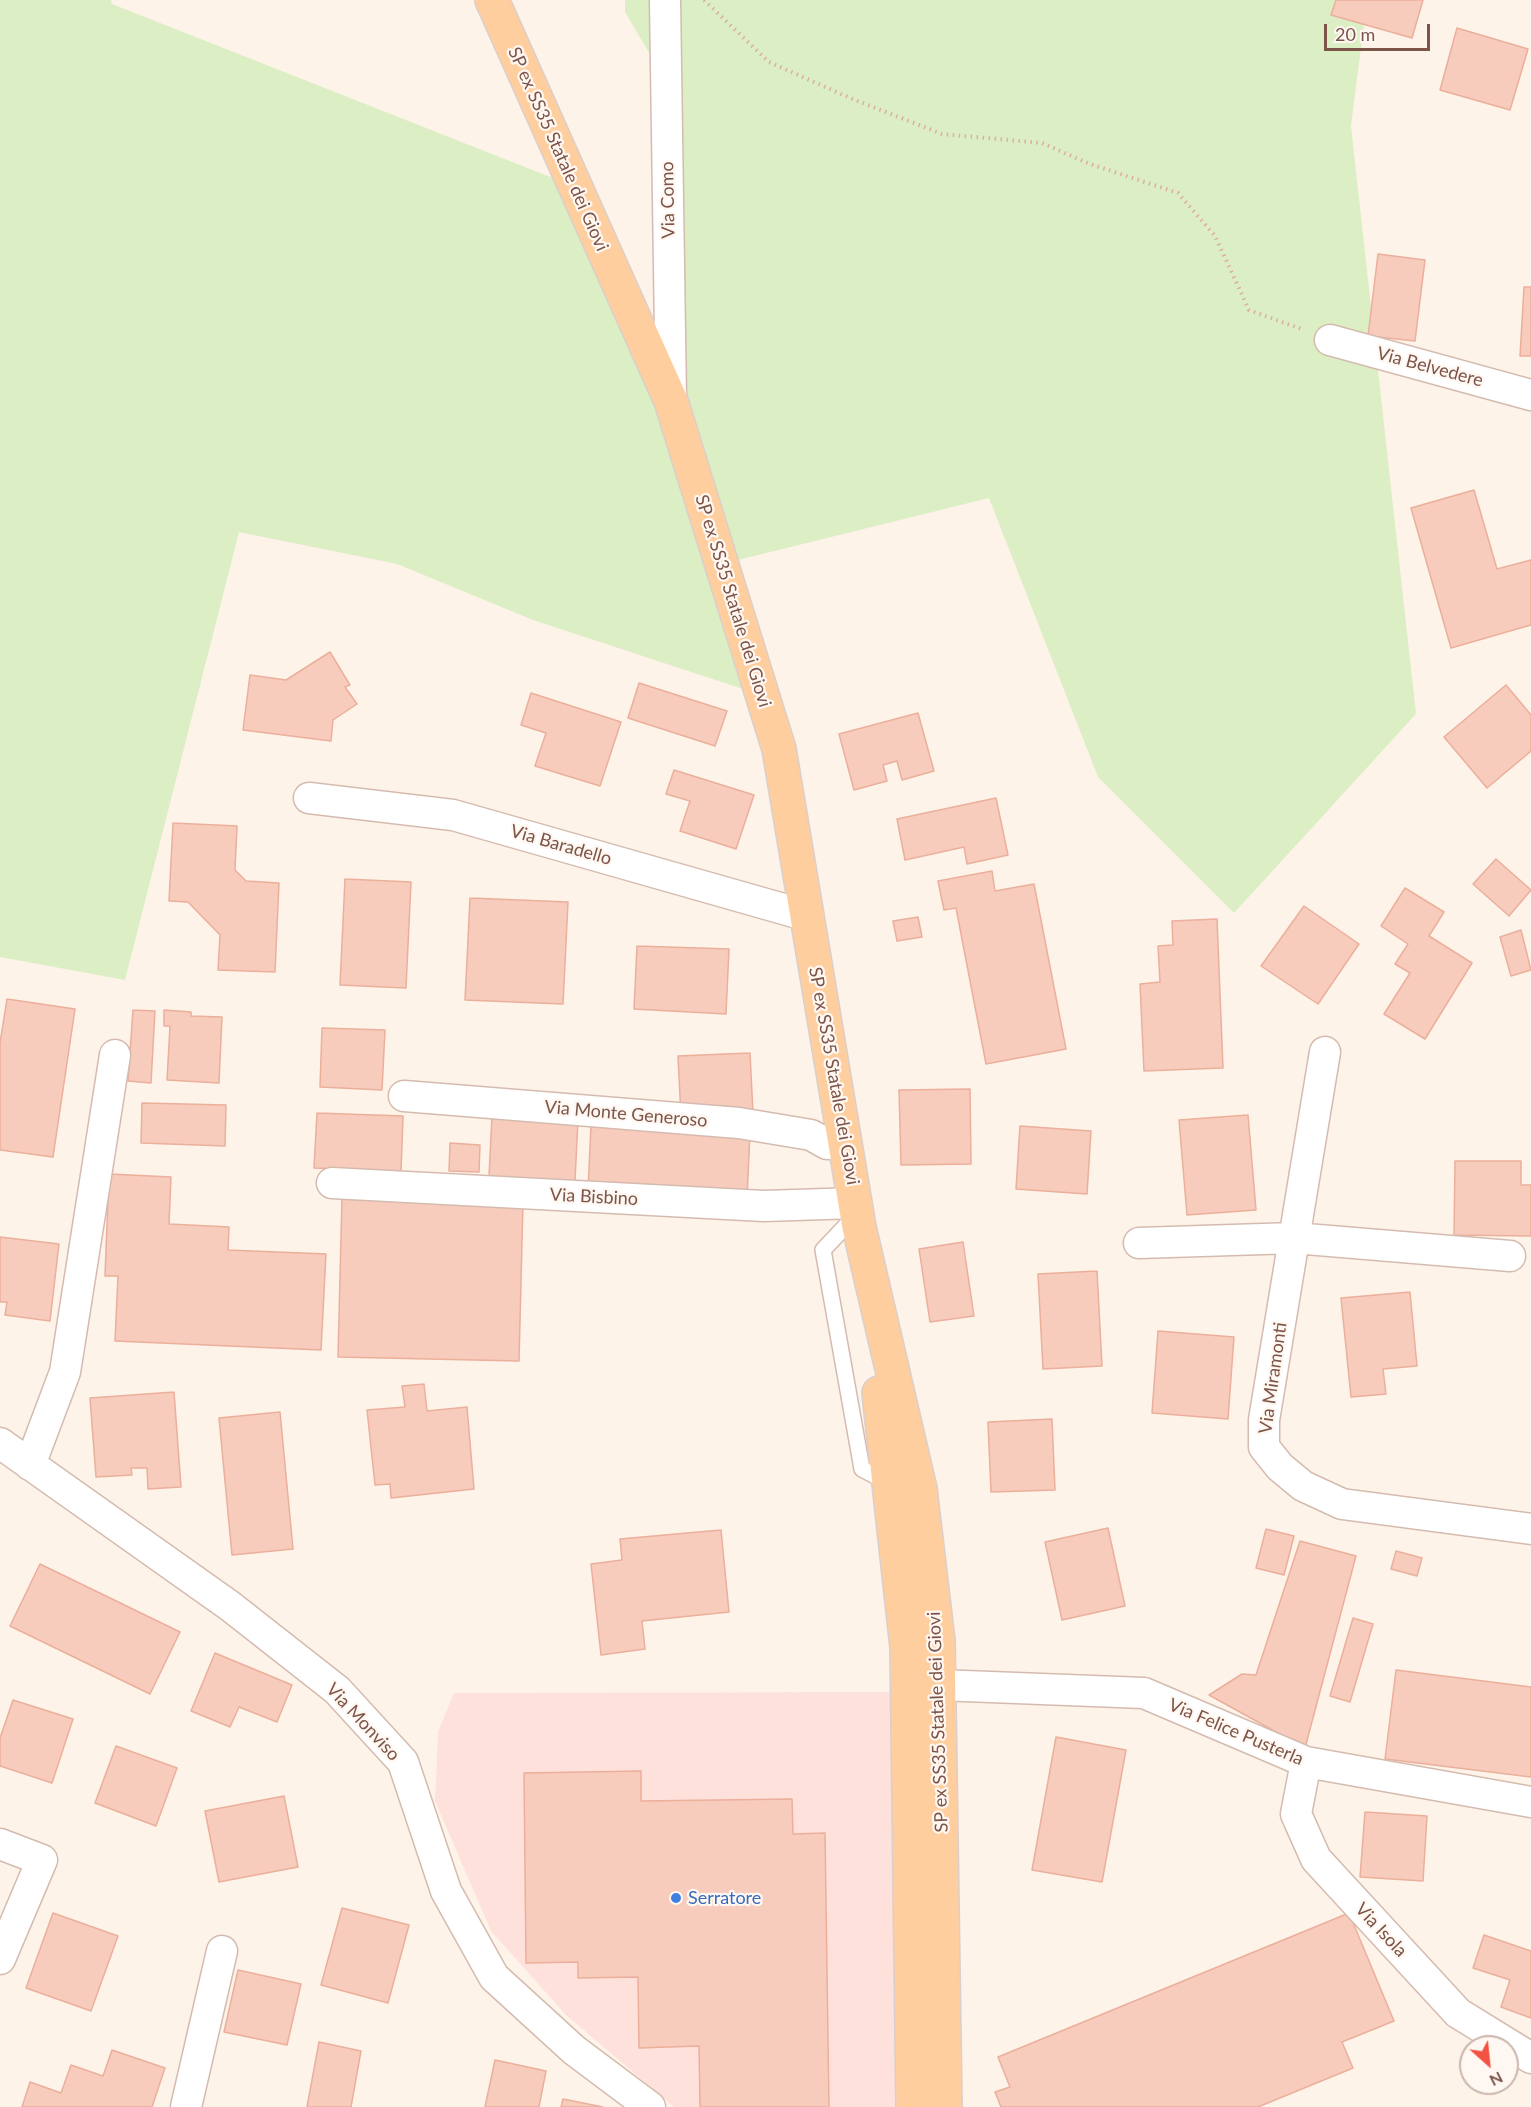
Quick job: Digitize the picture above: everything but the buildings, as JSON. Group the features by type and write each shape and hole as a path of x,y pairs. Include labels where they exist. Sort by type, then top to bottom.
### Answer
{"main road":[{"name":"SP ex SS35 Statale dei Giovi","path":"492,0 671,401 779,749 858,1218 907,1647 913,2107"},
{"name":"SP ex SS35 Statale dei Giovi","path":"858,1218 920,1489 938,1641 945,2107"},
{"path":"896,1542 918,1603 926,1674 939,1685"}],"street":[{"name":"Via Como","path":"665,0 671,401"},
{"name":"Via Belvedere","path":"1330,340 1531,395"},
{"name":"Via Baradello","path":"309,798 453,815 808,916"},
{"name":"Via Miramonti","path":"1325,1052 1264,1420 1264,1447 1280,1467 1302,1486 1342,1504 1531,1529"},
{"path":"30,1465 65,1372 115,1055"},
{"name":"Via Monte Generoso","path":"404,1096 739,1123 811,1135 827,1144 846,1143"},
{"name":"Via Bisbino","path":"332,1183 764,1206 858,1218"},
{"path":"1139,1243 1294,1238 1510,1256"},
{"name":"Via Monviso","path":"0,1443 230,1606 337,1690 403,1762 446,1891 494,1977 574,2050 650,2107"},
{"name":"Via Felice Pusterla","path":"939,1685 1144,1693 1306,1762 1531,1802"},
{"name":"Via Isola","path":"1306,1762 1296,1814 1316,1859 1458,2013 1531,2058"},
{"path":"0,1844 42,1860 0,1959"},
{"path":"186,2107 222,1951"}],"path":[{"path":"704,0 769,62 850,98 942,134 1042,143 1090,164 1178,193 1215,236 1249,310 1330,340"}],"shaded area":[{"path":"895,1692 903,2107 674,2107 566,2015 491,1931 435,1801 438,1732 454,1693"}],"green space":[{"path":"0,0 111,0 112,4 573,186 654,364 664,78 625,12 625,0 1367,0 1351,126 1416,714 1234,913 1098,777 989,498 738,560 746,690 533,620 397,564 239,532 125,980 0,957"}],"place":[{"name":"Serratore","path":"676,1898"}]}
